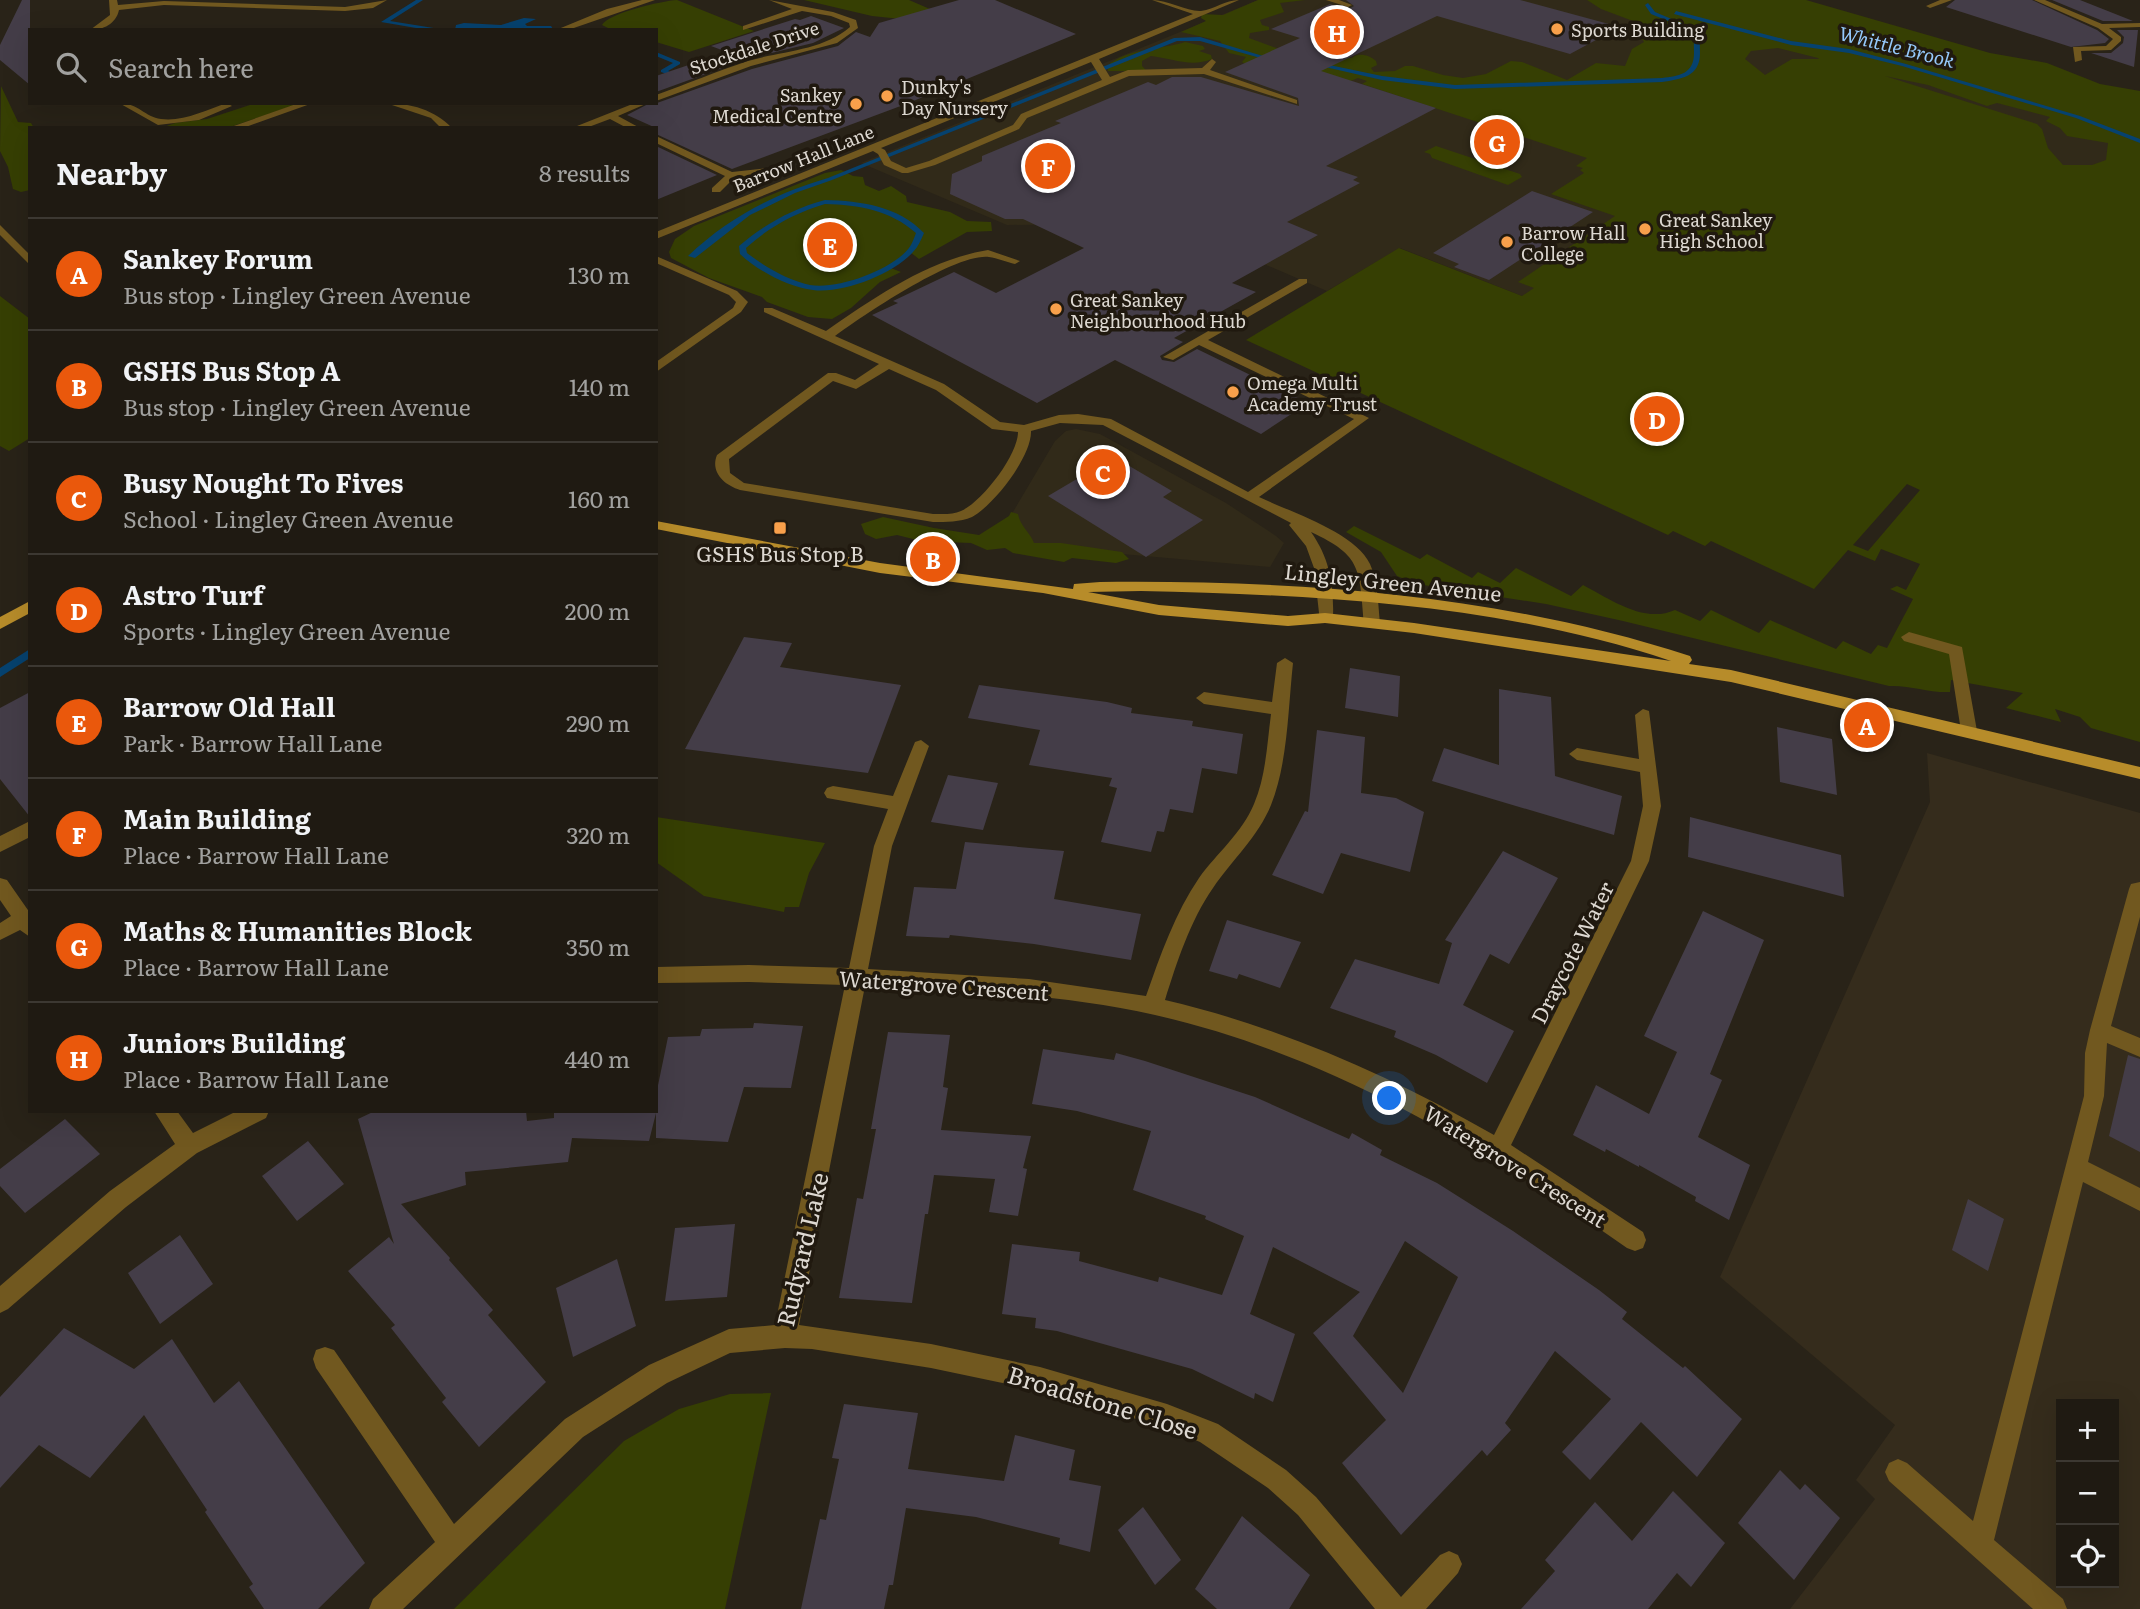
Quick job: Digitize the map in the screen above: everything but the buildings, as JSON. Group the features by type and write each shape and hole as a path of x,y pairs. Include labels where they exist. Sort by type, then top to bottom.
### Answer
{"main road":[{"name":"Lingley Green Avenue","path":"658,525 880,568 1043,587 1159,610 1287,621 1325,618 1731,676 2140,773"},
{"name":"Lingley Green Avenue","path":"1043,587 1142,585 1326,593 1484,611 1609,636 1731,676"},
{"path":"0,624 28,607"}],"street":[{"path":"98,28 111,22 114,4 345,9 370,6 383,0"},
{"path":"565,28 610,11 651,0"},
{"name":"Stockdale Drive","path":"658,98 750,63 785,57 845,36 855,28 853,22 838,15 773,0"},
{"path":"1156,0 1201,14"},
{"name":"Barrow Hall Lane","path":"658,235 872,147 1101,69 1201,14 1235,0"},
{"path":"1330,0 1348,5"},
{"path":"1930,6 1948,0"},
{"path":"2038,0 2101,26 2118,39 2108,48 2076,49 2078,60"},
{"path":"370,6 381,10"},
{"path":"746,28 802,8"},
{"path":"2101,26 2140,25"},
{"path":"1205,71 1212,62"},
{"path":"872,147 905,171 932,163 1016,127 1024,116 1101,69 1128,73 1205,71 1294,102"},
{"path":"127,105 158,122"},
{"path":"239,126 303,105"},
{"path":"397,105 433,116 445,126"},
{"path":"583,126 638,105"},
{"path":"151,126 158,122 195,118 227,106"},
{"path":"611,116 631,126"},
{"path":"658,140 731,176 769,171"},
{"path":"716,190 731,176"},
{"path":"0,228 28,260"},
{"path":"827,337 885,295 965,257 988,253 1014,261"},
{"path":"658,261 733,293 742,302 737,310 658,367"},
{"path":"1169,358 1303,281"},
{"path":"768,310 940,387 997,426 1024,429 1078,418 1106,422 1249,498 1333,537 1349,548 1362,562 1371,598 1372,624"},
{"path":"1199,340 1363,418 1249,498"},
{"path":"888,364 856,384 832,376 722,458 720,467 725,477 740,486 948,518 966,513 977,506 1017,458 1025,443 1024,429"},
{"path":"1289,518 1309,537 1317,549 1326,593 1325,618"},
{"path":"1909,636 1956,651 1969,731"},
{"path":"1153,1006 1172,948 1205,884 1248,831 1262,806 1271,778 1285,663"},
{"path":"1204,698 1278,709"},
{"name":"Draycote Water","path":"1498,1149 1640,861 1652,806 1643,715"},
{"name":"Rudyard Lake","path":"383,1609 574,1428 658,1374 729,1341 785,1336 883,846 921,746"},
{"path":"1577,754 1648,767"},
{"path":"833,793 899,804"},
{"path":"0,845 28,829"},
{"path":"0,885 26,924 0,932"},
{"path":"1980,1544 2094,1096 2095,1053 2138,889"},
{"name":"Watergrove Crescent","path":"658,975 707,973 859,976 1005,984 1153,1006 1259,1038 1347,1070 1416,1102 1498,1149 1635,1240"},
{"path":"2100,1030 2140,1048"},
{"path":"165,1113 189,1146"},
{"path":"0,1301 118,1199 189,1146 255,1113"},
{"path":"2076,1167 2140,1200"},
{"name":"Broadstone Close","path":"785,1336 931,1356 1040,1379 1167,1416 1209,1433 1277,1479 1307,1506 1393,1609"},
{"path":"325,1359 451,1543"},
{"path":"1898,1472 2053,1609"},
{"path":"1408,1609 1449,1564"}],"shaded area":[{"name":"Great Sankey High School","path":"1258,0 1621,0 1775,44 2082,125 2140,149 2140,169 1522,296 1400,248 1327,291 1168,223 1007,225 861,163"},
{"path":"1076,429 1100,434 1226,503 1276,536 1284,543 1270,567 1031,546 1010,517 1055,441 1066,431"},
{"path":"1927,753 2140,813 2140,1609 1790,1609 1875,1499 1856,1480 1895,1425 1720,1277 1930,802"}],"green space":[{"path":"677,0 754,31 689,52 658,43 658,28 608,28 602,25 614,16 648,5"},
{"path":"804,0 909,0 946,16 940,23 872,16"},
{"path":"1258,0 1305,0 1280,3 1284,12 1260,20 1269,30 1250,33 1249,38 1290,53 1352,58 1357,55 1367,56 1376,61 1377,65 1371,68 1374,72 1395,71 1405,66 1413,66 1463,78 1486,74 1511,61 1522,62 1567,80 1596,63 1625,66 1632,49 1644,42 1633,21 1601,9 1587,0 1806,0 1990,53 2047,63 2100,84 2140,91 2140,742 2091,728 2080,717 2055,709 2061,722 2006,708 2023,693 1951,680 1950,692 1889,686 1623,621 1546,604 1417,584 1397,576 1381,552 1346,532 1354,526 1420,559 1427,554 1472,578 1478,572 1500,583 1516,568 1571,596 1583,585 1639,612 1663,614 1675,610 1700,621 1711,610 1759,633 1770,620 1836,649 1843,641 1871,654 1878,645 1887,648 1913,599 1890,589 1897,586 1906,590 1920,564 1881,549 1875,561 1848,550 1814,589 1711,541 1705,546 1673,531 1668,535 1246,340 1399,248 1522,296 1534,288 1518,282 1615,216 1551,194 1584,173 1580,170 1583,168 1576,166 1587,158 1362,84 1367,81 1358,78 1343,84 1262,74 1242,62 1246,57 1229,53 1220,41 1181,32 1206,21 1201,18 1202,14 1223,15","holes":["1778,48 1818,58 1819,59 1792,59 1765,75 1745,59 1751,51","1885,76 1928,85 1987,106 1997,103 2050,117 2046,121 2060,128 2067,136 2108,143 2106,160 2092,165 2063,165 2048,148 2042,129 2037,124","1907,484 1920,490 1868,551 1853,545"]},
{"path":"1185,42 1203,46 1205,49 1199,51 1211,55 1212,59 1189,63 1151,56 1142,61 1142,66 1147,71 1108,71 1107,66 1124,56"},
{"path":"1,86 18,122 31,123 33,126 28,126 28,190 21,192 13,189 8,167 0,151"},
{"path":"250,105 295,105 233,126 167,126 207,119"},
{"path":"1436,146 1520,174 1522,177 1508,185 1432,158 1424,152"},
{"path":"841,170 863,177 865,185 879,191 891,186 906,196 907,202 950,212 967,221 991,222 992,231 967,232 919,259 910,252 888,267 901,272 880,282 851,308 832,319 808,317 767,302 762,297 709,278 671,258 669,252 675,239 694,226 825,173"},
{"path":"0,296 28,317 28,439 9,451 0,446"},
{"path":"1011,512 1018,514 1034,543 1061,543 1122,552 1129,559 1116,563 1072,558 1064,562 1013,553 1005,548 987,550 971,543 921,541 897,535 876,539 865,534 861,524 883,517 979,535"},
{"path":"658,817 825,843 809,873 799,907 785,907 784,912 704,896 658,863"},
{"path":"771,1393 725,1609 454,1609 624,1441 679,1409 730,1394"}],"water":[{"path":"524,18 536,19 525,24 527,26 524,28 455,28 456,25 464,23 501,25"}],"waterway":[{"path":"420,0 384,22 428,28"},
{"path":"1315,64 1382,78 1455,87 1662,80 1692,72 1697,61 1697,31 1653,13 1648,5"},
{"name":"Whittle Brook","path":"1676,13 1791,43 1849,51 1904,65 2078,117 2140,141"},
{"path":"525,28 551,28"},
{"path":"692,256 747,213 792,191 830,179 1176,39 1200,39 1273,60"},
{"path":"658,55 678,63 663,71 678,78"},
{"path":"825,202 876,208 900,217 920,233 909,252 890,266 864,279 836,287 805,286 767,270 744,254 742,248 770,226 791,214 825,202"},
{"path":"0,673 28,654"}],"place":[{"name":"Sports Building","path":"1557,29"},
{"name":"Juniors Building","path":"1337,32"},
{"name":"Dunky's Day Nursery","path":"887,96"},
{"name":"Sankey Medical Centre","path":"856,104"},
{"name":"Maths & Humanities Block","path":"1497,142"},
{"name":"Main Building","path":"1048,166"},
{"name":"Great Sankey High School","path":"1645,229"},
{"name":"Barrow Hall College","path":"1507,242"},
{"name":"Barrow Old Hall","path":"830,245"},
{"name":"Great Sankey Neighbourhood Hub","path":"1056,309"},
{"name":"Omega Multi Academy Trust","path":"1233,392"},
{"name":"Astro Turf","path":"1657,419"},
{"name":"Busy Nought To Fives","path":"1103,472"},
{"name":"GSHS Bus Stop B","path":"780,528"},
{"name":"GSHS Bus Stop A","path":"933,559"},
{"name":"Sankey Forum","path":"1867,725"}]}
